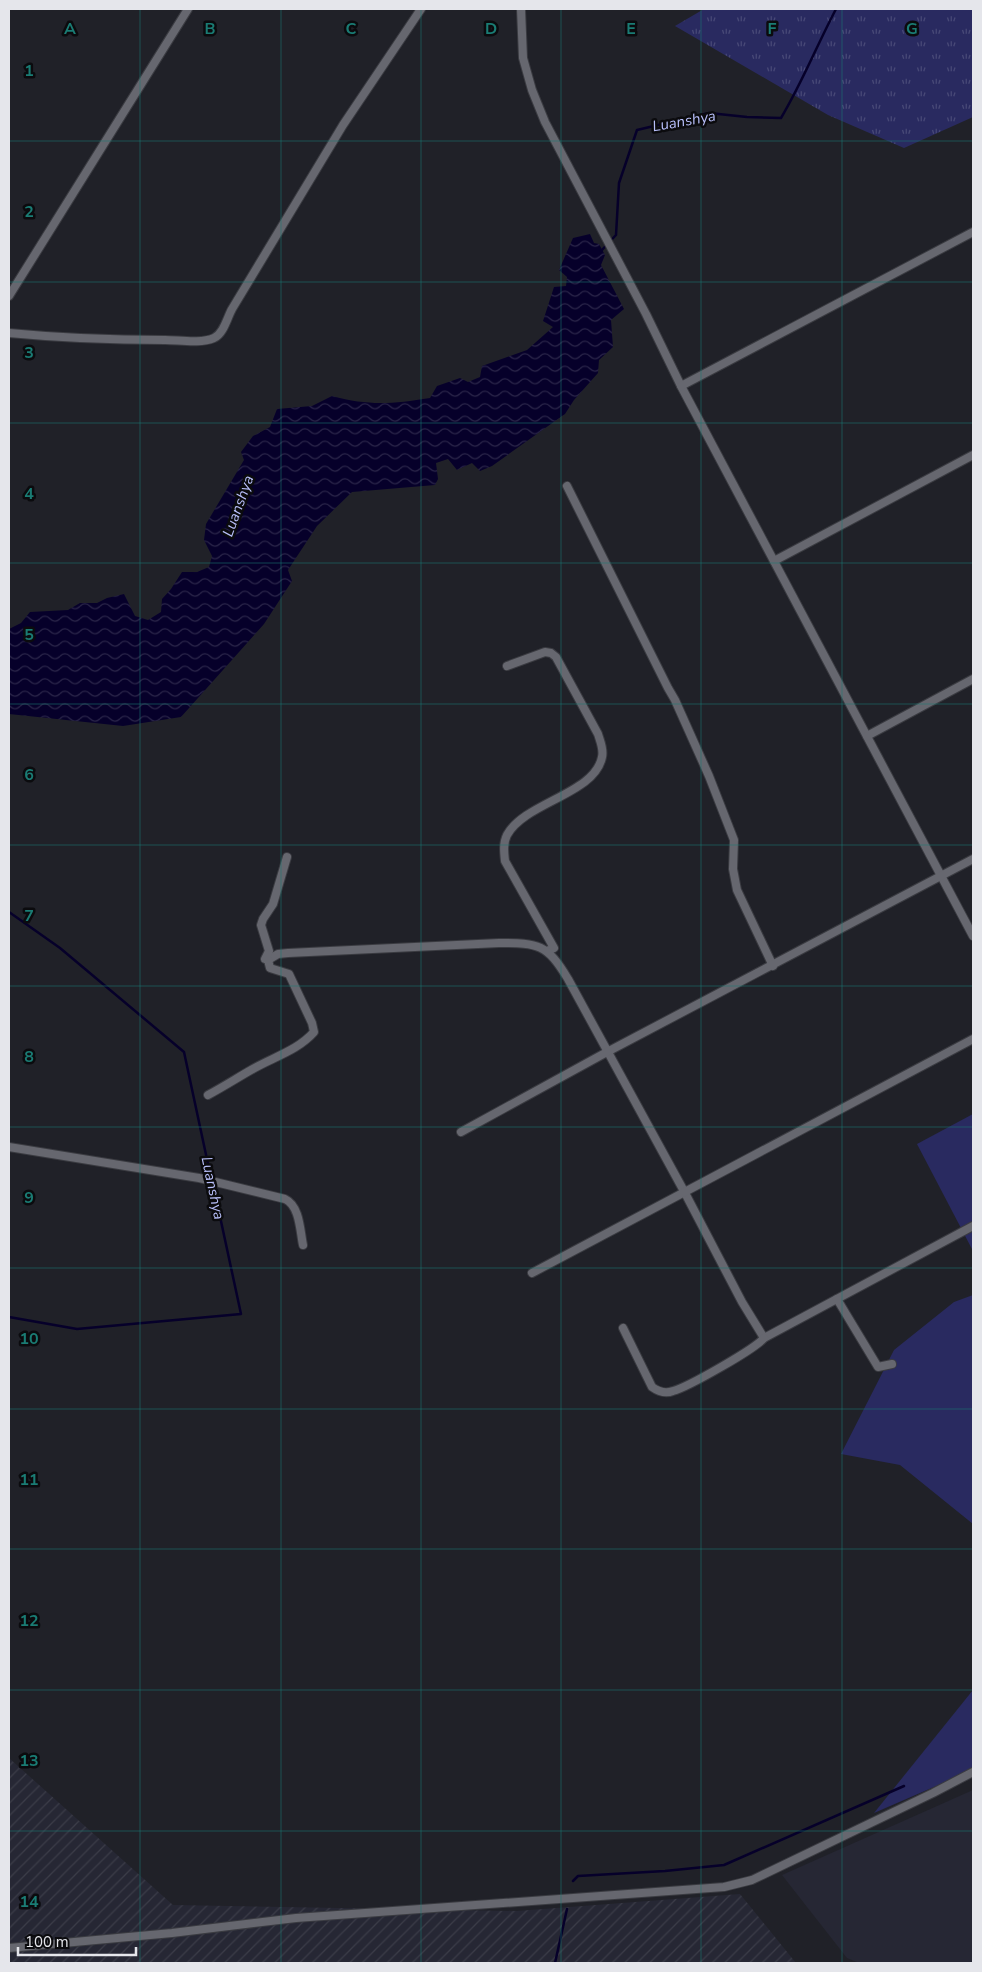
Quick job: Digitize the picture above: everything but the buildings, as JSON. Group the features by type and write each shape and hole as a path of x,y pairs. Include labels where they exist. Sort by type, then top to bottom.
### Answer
{"street":[{"path":"9,296 188,9"},
{"path":"9,333 110,340 207,340 215,337 220,333 232,309 343,125 421,9"},
{"path":"521,9 523,58 532,90 545,122 646,314 681,386 973,936"},
{"path":"681,386 973,232"},
{"path":"774,561 973,455"},
{"path":"567,486 675,700 709,776 734,840 733,870 737,890 773,966"},
{"path":"268,960 278,954 288,953 499,943 519,943 547,950 554,948 505,861 504,848 507,836 516,823 593,776 603,756 602,746 598,734 556,657 551,653 545,652 507,666"},
{"path":"867,736 973,679"},
{"path":"208,1095 250,1070 286,1053 306,1040 314,1032 312,1023 289,974 270,968 266,959 269,952 261,925 273,904 287,857"},
{"path":"461,1132 607,1052 973,859"},
{"path":"547,950 556,959 568,979 685,1192 742,1302 764,1338"},
{"path":"532,1273 973,1039"},
{"path":"9,1147 200,1178 286,1199 292,1202 294,1206 299,1220 303,1245"},
{"path":"622,1328 652,1387 658,1392 674,1391 752,1349 764,1338 973,1226"},
{"path":"837,1299 878,1367 892,1364"},
{"path":"9,1948 172,1933 296,1918 724,1887 752,1880 973,1772"}],"shaded area":[{"path":"9,1758 173,1905 517,1911 740,1894 796,1963 9,1963"},
{"path":"973,1790 973,1963 859,1963 847,1958 782,1875"}],"green space":[{"path":"704,9 973,9 973,117 904,148 828,115 675,26"},
{"path":"973,1114 973,1251 917,1144"},
{"path":"973,1295 973,1524 900,1465 841,1454 894,1350 954,1302"},
{"path":"973,1690 973,1770 874,1813"}],"water":[{"path":"590,234 594,243 599,244 605,255 601,265 624,309 611,320 613,347 599,360 598,373 574,400 565,414 492,466 480,471 472,463 457,470 448,459 436,463 438,479 435,485 352,492 317,526 288,570 292,581 264,624 181,717 123,726 9,714 9,629 21,623 30,612 68,610 80,603 97,603 107,598 124,594 135,616 148,620 161,612 162,599 182,572 197,572 209,567 212,556 204,540 206,524 244,460 241,452 253,436 270,427 277,409 312,406 332,396 369,403 404,402 430,398 437,386 460,378 468,382 480,377 482,366 527,350 553,327 543,321 554,287 566,286 567,277 559,270 573,238"}],"waterway":[{"name":"Luanshya","path":"601,251 616,235 619,183 637,130 709,113 781,118 836,9"},
{"name":"Luanshya","path":"9,912 60,948 184,1052 211,1178"},
{"name":"Luanshya","path":"9,1317 77,1329 241,1314 213,1184"},
{"path":"573,1881 578,1876 665,1871 724,1865 904,1786"},
{"path":"555,1963 567,1909"}]}
